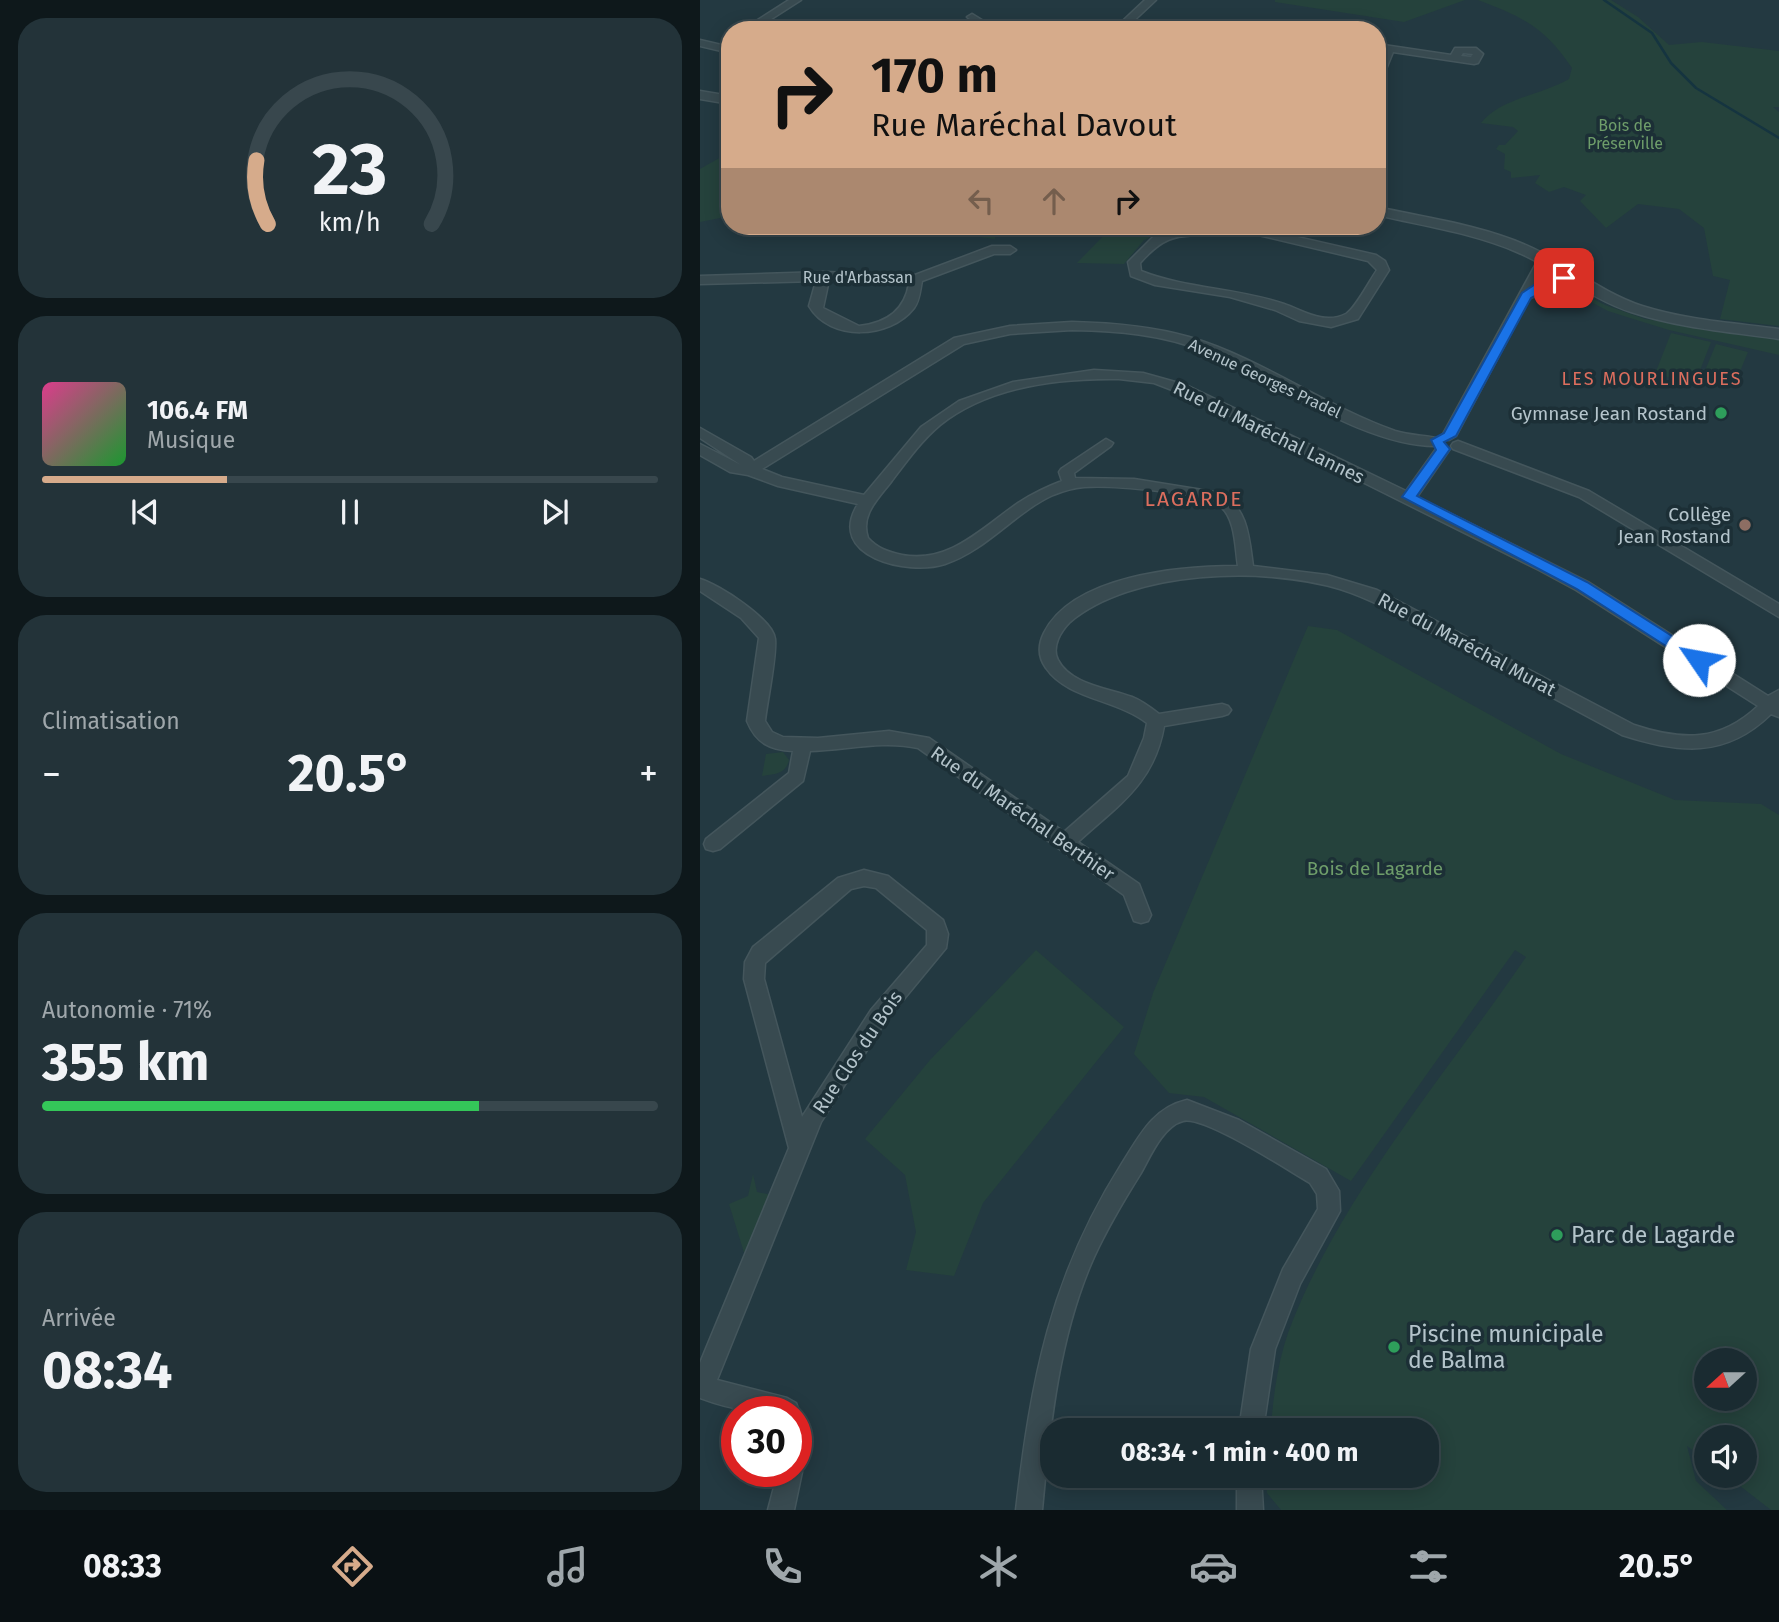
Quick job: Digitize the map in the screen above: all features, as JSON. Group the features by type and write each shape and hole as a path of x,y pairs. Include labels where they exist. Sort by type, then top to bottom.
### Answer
{"street":[{"path":"762,21 796,0"},
{"path":"1128,21 1151,0"},
{"path":"972,17 978,21"},
{"path":"700,43 721,45"},
{"path":"1386,48 1455,58"},
{"path":"1386,56 1389,49"},
{"path":"700,95 721,98"},
{"path":"1386,213 1501,241 1544,260 1600,295 1649,313 1703,324 1779,334"},
{"path":"1164,235 1151,243 1134,262 1135,274 1154,281 1257,299 1320,323 1353,316 1383,270 1381,264 1371,258 1273,235"},
{"name":"Rue d'Arbassan","path":"700,280 824,276 916,279 992,250 1010,250"},
{"path":"1409,497 1447,443 1544,260"},
{"path":"824,276 815,306 818,311 854,329 864,331 907,309 911,303 916,279"},
{"path":"1527,296 1538,288 1569,277"},
{"name":"Avenue Georges Pradel","path":"750,470 959,341 980,335 1051,328 1130,330 1187,340 1352,418 1404,438 1447,443 1584,494 1779,611"},
{"name":"Rue du Maréchal Lannes","path":"1246,571 1238,518 1231,505 1221,498 1201,493 1103,483 1070,484 1042,496 960,552 922,563 892,559 870,548 861,540 857,528 859,515 868,501 930,426 957,407 994,393 1043,381 1115,374 1143,377 1177,386 1409,497 1582,586 1776,704"},
{"path":"700,432 746,460 750,470"},
{"path":"1070,484 1066,472 1106,443"},
{"path":"700,449 735,469 750,470 778,481 868,501"},
{"name":"Rue du Maréchal Murat","path":"1156,721 1138,707 1064,678 1049,661 1047,648 1052,630 1068,612 1091,597 1123,585 1157,578 1246,571 1320,579 1371,594 1612,722 1648,737 1690,743 1706,741 1741,730 1776,704"},
{"name":"Rue du Maréchal Berthier","path":"700,584 753,620 767,638 756,722 759,731 770,740 782,744 803,744 896,737 923,743 1132,890 1140,915"},
{"path":"1064,843 1135,780 1153,738 1156,721 1222,710"},
{"path":"713,844 797,776 803,744"},
{"name":"Rue Clos du Bois","path":"700,1386 713,1363 813,1116 826,1100 860,1042 896,993 936,948 938,934 931,920 875,878 855,879 845,883 771,944 755,962 754,979 799,1146"},
{"path":"1029,1510 1037,1429 1048,1369 1061,1317 1081,1262 1100,1219 1151,1137 1169,1117 1184,1110 1207,1113 1318,1176 1328,1191 1329,1211 1291,1277 1263,1349 1253,1418"},
{"path":"700,1386 727,1396"},
{"path":"780,1510 786,1487"},
{"path":"1249,1488 1250,1510"}],"green space":[{"path":"1275,0 1465,0 1404,22"},
{"name":"Bois de Préserville","path":"1478,0 1611,0 1638,17 1669,45 1702,42 1779,51 1779,107 1773,107 1779,112 1779,326 1720,319 1730,280 1713,276 1704,228 1679,209 1638,204 1606,228 1580,201 1586,195 1564,187 1549,192 1535,183 1540,175 1511,178 1511,172 1504,169 1505,154 1496,149 1499,145 1505,145 1518,131 1513,127 1481,123 1511,102 1569,79 1572,68 1552,42 1531,25"},
{"path":"721,157 721,218 700,222 700,169"},
{"path":"963,235 996,235 995,239"},
{"path":"1104,235 1146,235 1149,238 1144,240 1124,264 1077,263"},
{"path":"1561,286 1645,319 1779,339 1779,355 1669,330 1630,318 1608,311"},
{"path":"1671,333 1711,342 1695,383 1655,374"},
{"path":"1716,344 1748,352 1736,381 1704,373"},
{"name":"Bois de Lagarde","path":"1308,626 1337,630 1561,754 1675,800 1761,804 1779,815 1779,1510 1771,1510 1743,1488 1757,1488 1757,1425 1694,1425 1694,1451 1687,1446 1694,1473 1694,1488 1703,1488 1727,1510 1281,1510 1267,1493 1267,1488 1439,1488 1439,1418 1272,1418 1277,1374 1293,1320 1341,1224 1400,1133 1526,957 1515,950 1351,1181 1204,1097 1169,1093 1134,1054 1153,993"},
{"path":"783,752 789,760 788,765 779,772 762,776 766,754"},
{"path":"1036,950 1124,1027 983,1203 954,1276 906,1270 916,1232 905,1175 865,1139 930,1060"},
{"path":"753,1174 757,1192 772,1195 746,1259 729,1204 748,1196"}],"waterway":[{"path":"1604,0 1652,33 1671,63 1696,88 1779,138"}],"place":[{"name":"Gymnase Jean Rostand","path":"1721,413"},
{"name":"Collège Jean Rostand","path":"1745,525"},
{"name":"Parc de Lagarde","path":"1557,1235"},
{"name":"Piscine municipale de Balma","path":"1394,1347"}],"district":[{"name":"LES MOURLINGUES","path":"1652,379"},
{"name":"LAGARDE","path":"1194,499"}],"route":[{"path":"1564,278 1538,288 1527,296 1449,436 1437,440 1438,446 1443,449 1409,497 1582,586 1699,660"}]}
